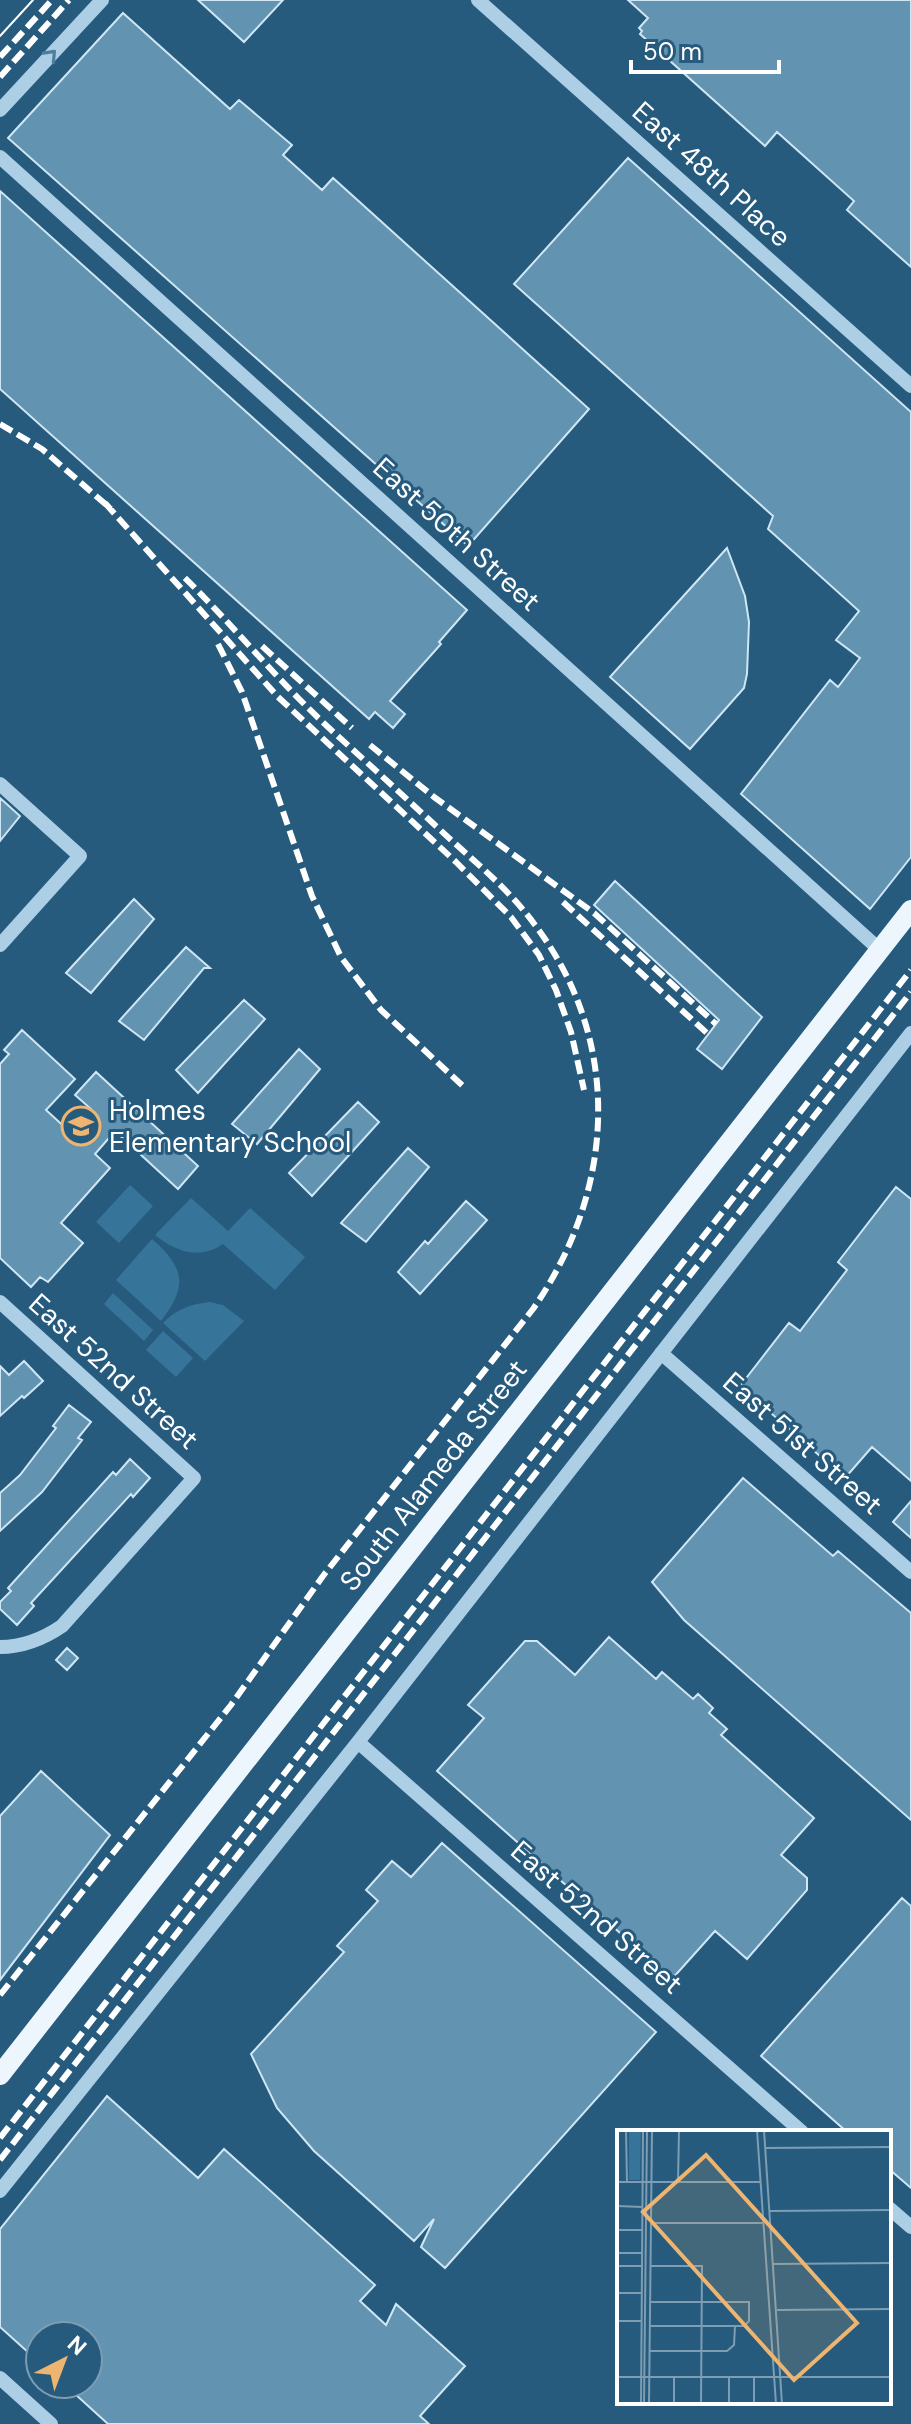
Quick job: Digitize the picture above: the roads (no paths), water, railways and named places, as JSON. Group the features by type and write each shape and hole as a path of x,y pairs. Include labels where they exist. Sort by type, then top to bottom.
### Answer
{"main road":[{"name":"South Alameda Street","path":"0,2075 911,910"}],"street":[{"path":"0,110 102,0"},
{"name":"East 48th Place","path":"489,3 911,386"},
{"name":"East 50th Street","path":"0,157 880,950"},
{"path":"0,784 80,856 0,945"},
{"path":"0,2191 358,1742 911,1033"},
{"name":"East 52nd Street","path":"0,1302 194,1478 62,1626 19,1647 0,1647"},
{"name":"East 51st Street","path":"661,1353 911,1572"},
{"name":"East 52nd Street","path":"358,1742 800,2130"},
{"path":"891,2210 911,2227"},
{"path":"0,2378 51,2424"}],"tram line":[{"path":"0,36 33,0"}],"railway":[{"path":"0,57 52,0"},
{"path":"0,77 69,0"},
{"path":"0,424 42,449 111,509"},
{"path":"105,503 278,697 511,917 539,955 556,990 571,1032 584,1090"},
{"path":"0,1995 231,1705 323,1576 533,1309 560,1263 580,1216 593,1167 598,1117 595,1067 584,1018 564,971 535,925 495,880 310,710 182,575"},
{"path":"218,644 242,692 312,896 341,957 381,1010 464,1087"},
{"path":"262,646 352,728"},
{"path":"370,745 434,797 594,913 716,1024"},
{"path":"563,902 708,1034"},
{"path":"0,2138 911,970"},
{"path":"0,2160 911,992"}],"place":[{"name":"Holmes Elementary School","path":"81,1126"}]}
